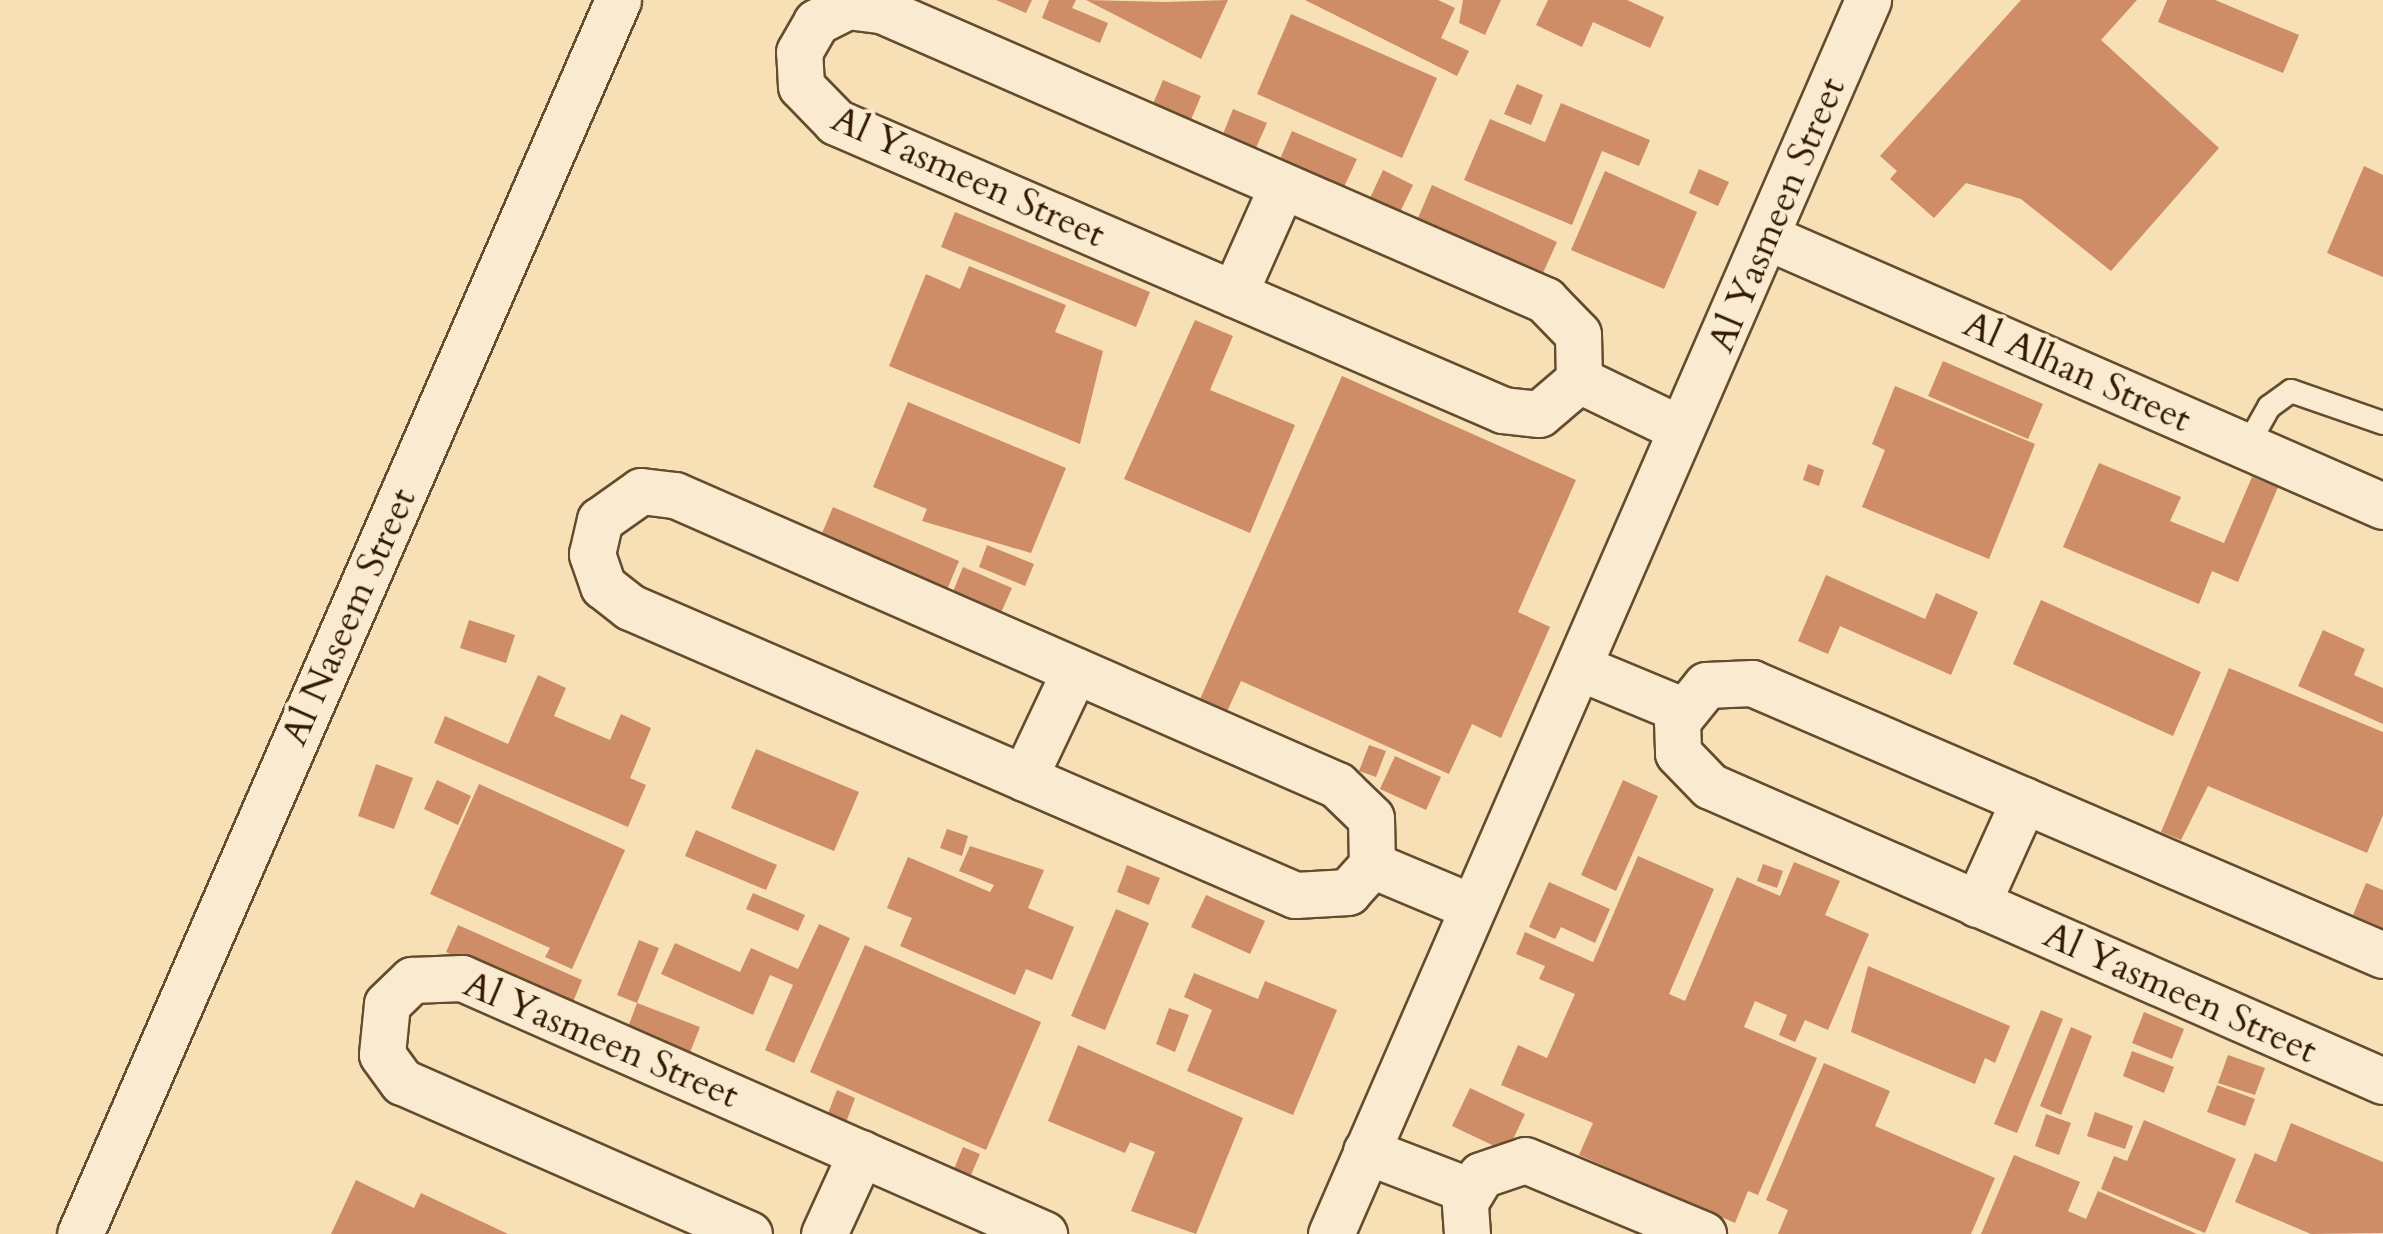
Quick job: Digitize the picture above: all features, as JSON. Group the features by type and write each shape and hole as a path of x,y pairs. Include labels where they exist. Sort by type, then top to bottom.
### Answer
{"street":[{"name":"Al Naseem Street","path":"80,1234 618,0"},
{"name":"Al Yasmeen Street","path":"1330,1234 1472,908 1583,669 1682,429 1772,239 1868,0"},
{"name":"Al Yasmeen Street","path":"847,6 882,10 1282,186 1545,300 1578,334 1579,380 1556,407 1521,415 821,114 798,69 806,36 847,6"},
{"path":"1234,294 1282,186"},
{"name":"Al Alhan Street","path":"1772,239 2383,506"},
{"path":"1579,380 1682,429"},
{"path":"675,495 1074,670 1337,786 1370,818 1372,864 1348,892 1313,900 615,598 592,554 600,520 624,496 675,495"},
{"path":"1583,669 1682,710 1706,685 1752,683 2383,955"},
{"path":"1024,778 1074,670"},
{"name":"Al Yasmeen Street","path":"1682,710 1678,753 1696,779 2383,1081"},
{"path":"1977,904 2024,800"},
{"path":"1372,864 1472,908"},
{"name":"Al Yasmeen Street","path":"750,1234 402,1082 382,1054 387,1004 412,980 462,978 1044,1234"},
{"path":"1366,1151 1468,1212 1494,1166 1525,1160 1703,1234"},
{"path":"824,1234 862,1154"}],"lane":[{"path":"2247,446 2269,407 2291,391 2383,423"}],"building":[{"path":"996,0 1032,0 1026,13"},
{"path":"1049,0 1076,0 1072,8 1108,23 1100,43 1042,18"},
{"path":"1086,0 1165,2 1228,0 1201,59"},
{"path":"1305,0 1438,0 1455,8 1441,38 1469,51 1457,76"},
{"path":"1463,0 1501,0 1485,35 1459,23"},
{"path":"1548,0 1627,0 1664,17 1650,48 1593,22 1582,47 1536,25"},
{"path":"2021,0 2137,0 2101,40 2219,148 2111,271 2021,199 1966,183 1934,218 1890,179 1897,171 1880,156"},
{"path":"2167,0 2215,0 2299,35 2283,73 2158,22"},
{"path":"1291,14 1437,78 1402,158 1257,94"},
{"path":"1163,80 1201,96 1190,122 1152,106"},
{"path":"1517,84 1543,95 1531,125 1504,114"},
{"path":"1561,103 1650,140 1639,166 1602,151 1572,225 1464,180 1490,119 1545,142"},
{"path":"1233,109 1267,123 1256,148 1223,134"},
{"path":"1292,131 1357,159 1344,187 1280,159"},
{"path":"2364,166 2383,175 2383,277 2327,253"},
{"path":"1699,169 1729,182 1718,206 1689,193"},
{"path":"1383,170 1413,185 1400,212 1370,198"},
{"path":"1605,171 1697,212 1664,289 1571,250"},
{"path":"1432,185 1557,242 1542,275 1418,218"},
{"path":"955,212 1150,292 1136,327 941,247"},
{"path":"969,266 1066,305 1055,332 1103,351 1080,444 889,366 926,274 960,289"},
{"path":"1195,320 1233,336 1210,390 1295,425 1250,533 1124,479"},
{"path":"1943,361 2043,404 2028,439 1928,396"},
{"path":"1342,376 1576,480 1518,612 1550,627 1501,738 1472,724 1449,774 1241,681 1224,718 1197,706"},
{"path":"1895,386 2035,444 1989,559 1862,507 1885,450 1872,444"},
{"path":"908,402 1066,468 1031,553 922,521 927,509 873,487"},
{"path":"2099,463 2181,497 2170,521 2224,543 2252,477 2278,487 2238,582 2212,571 2199,604 2063,547"},
{"path":"1808,464 1824,470 1819,486 1803,480"},
{"path":"833,507 959,561 946,592 820,538"},
{"path":"987,545 1034,564 1025,586 979,567"},
{"path":"963,567 1012,588 1000,615 952,594"},
{"path":"1826,575 1925,619 1936,593 1978,612 1951,675 1840,626 1828,654 1798,641"},
{"path":"2041,600 2201,672 2173,736 2013,664"},
{"path":"469,620 515,635 506,663 460,648"},
{"path":"2323,630 2365,649 2354,675 2383,688 2383,724 2298,686"},
{"path":"2229,668 2383,732 2383,815 2367,853 2208,786 2181,840 2161,832"},
{"path":"538,675 566,688 554,716 610,740 621,714 651,728 630,778 646,785 628,827 434,743 445,716 508,744"},
{"path":"1369,745 1386,751 1376,777 1359,771"},
{"path":"756,749 859,792 834,851 731,808"},
{"path":"1395,756 1441,777 1426,810 1380,789"},
{"path":"376,764 413,778 394,829 358,816"},
{"path":"437,780 471,796 458,825 424,809"},
{"path":"1623,780 1658,796 1616,891 1581,875"},
{"path":"479,784 625,850 572,969 545,957 550,948 430,894"},
{"path":"947,829 968,836 962,856 940,848"},
{"path":"696,830 777,865 766,890 685,856"},
{"path":"970,846 1044,870 1028,908 1074,927 1052,980 1026,969 1015,995 900,946 912,918 887,908 908,857 990,892 994,885 959,871"},
{"path":"1638,856 1714,889 1669,994 1685,1001 1737,877 1780,896 1794,862 1840,881 1825,915 1869,934 1828,1030 1805,1020 1795,1042 1779,1035 1787,1015 1755,1001 1744,1027 1817,1058 1758,1195 1748,1191 1735,1223 1579,1155 1593,1123 1501,1085 1518,1045 1547,1058 1575,994 1539,979 1545,966 1516,954 1525,932 1593,962"},
{"path":"1763,864 1783,871 1777,888 1757,881"},
{"path":"1127,865 1160,878 1149,905 1117,892"},
{"path":"1549,882 1610,909 1595,943 1561,927 1555,939 1529,927"},
{"path":"2366,883 2383,890 2383,928 2353,915"},
{"path":"753,893 805,915 798,931 746,909"},
{"path":"1206,895 1265,921 1250,954 1191,927"},
{"path":"1116,909 1149,923 1105,1030 1071,1016"},
{"path":"819,924 850,938 794,1063 765,1050 793,985 770,975 753,1015 661,974 675,943 740,972 751,948 798,969"},
{"path":"458,925 582,980 571,1007 446,952"},
{"path":"639,940 659,948 637,1003 617,995"},
{"path":"865,945 1041,1022 986,1150 810,1072"},
{"path":"1868,966 2010,1026 1995,1063 1985,1058 1975,1084 1851,1032"},
{"path":"1194,973 1258,999 1265,981 1337,1010 1293,1115 1187,1071 1212,1010 1184,997"},
{"path":"637,1003 700,1027 689,1055 627,1030"},
{"path":"1169,1008 1189,1015 1175,1052 1156,1044"},
{"path":"2041,1010 2063,1019 2017,1133 1994,1124"},
{"path":"2144,1012 2184,1029 2172,1059 2132,1043"},
{"path":"2071,1027 2092,1036 2061,1115 2040,1106"},
{"path":"1078,1045 1243,1118 1196,1234 1131,1211 1155,1152 1130,1142 1125,1153 1048,1121"},
{"path":"2132,1051 2174,1067 2164,1093 2123,1076"},
{"path":"2228,1055 2265,1068 2255,1095 2218,1083"},
{"path":"1824,1063 1890,1091 1875,1126 1995,1178 1971,1234 1778,1234 1788,1210 1766,1200"},
{"path":"2217,1085 2255,1099 2245,1126 2207,1112"},
{"path":"1470,1088 1525,1114 1507,1152 1452,1126"},
{"path":"837,1090 855,1098 844,1128 825,1121"},
{"path":"2095,1112 2133,1126 2125,1149 2087,1136"},
{"path":"2046,1114 2071,1123 2059,1155 2035,1146"},
{"path":"2144,1120 2236,1159 2205,1233 2101,1189 2114,1156 2127,1161"},
{"path":"2291,1123 2383,1162 2383,1233 2311,1234 2235,1202 2255,1153 2276,1162"},
{"path":"963,1147 980,1154 971,1175 954,1169"},
{"path":"2014,1155 2080,1182 2068,1211 2086,1219 2098,1191 2197,1234 1981,1234"},
{"path":"356,1180 414,1208 421,1193 508,1234 331,1234"}]}
